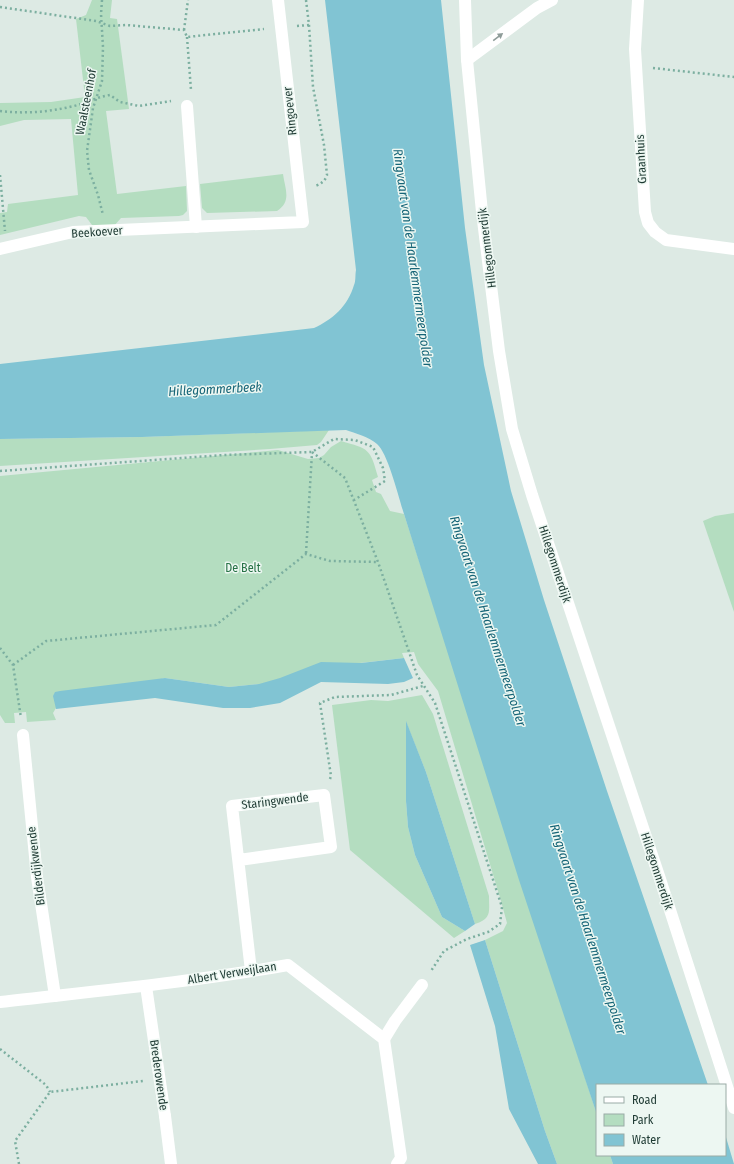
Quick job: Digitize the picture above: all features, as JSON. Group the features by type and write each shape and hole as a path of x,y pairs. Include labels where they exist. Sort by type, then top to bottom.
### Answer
{"street":[{"name":"Ringoever","path":"278,0 303,222"},
{"name":"Hillegommerdijk","path":"465,0 467,60 483,220 499,351 512,429 534,502 657,869 734,1108"},
{"path":"467,60 537,8 552,0"},
{"name":"Graanhuis","path":"638,0 635,50 645,212 648,223 655,232 666,240 734,249"},
{"path":"183,103 196,227"},
{"name":"Beekoever","path":"3,248 73,232 303,222"},
{"name":"Bilderdijkwende","path":"23,735 36,877 55,996"},
{"name":"Staringwende","path":"239,860 331,846 324,795 232,806 251,971"},
{"name":"Albert Verweijlaan","path":"0,1002 146,986 251,971 288,964 384,1039"},
{"path":"397,1164 401,1158 384,1039 395,1021 422,985"},
{"name":"Brederowende","path":"146,986 166,1116 171,1164"}],"path":[{"name":"Waalsteenhof","path":"102,0 102,81 96,98 90,125 87,151 89,170 102,208 105,231"},
{"path":"188,0 184,30 187,37 191,91"},
{"path":"299,187 310,187 320,184 326,180 328,175 313,87 306,0"},
{"path":"0,7 96,21 110,26 126,25 184,30"},
{"path":"187,37 281,27"},
{"path":"636,67 734,77"},
{"path":"0,111 15,113 45,112 76,106 96,98 110,95 120,102 139,106 183,103"},
{"path":"0,174 3,248"},
{"path":"0,471 224,455 312,452 334,438 355,440 373,447 383,468 385,481 354,500"},
{"path":"312,452 345,478 378,562 417,675 423,686 436,703 502,907 500,924 488,932 467,939 444,951 422,985"},
{"path":"13,664 46,641 216,625 306,554 312,452"},
{"path":"306,554 330,561 378,562"},
{"path":"0,648 13,664 23,735"},
{"path":"324,795 331,776 320,703 335,697 391,695 423,686"},
{"path":"0,1049 46,1085 50,1092"},
{"path":"19,1164 15,1141 50,1092 160,1079"}],"green space":[{"path":"92,0 112,0 110,18 117,19 129,109 106,111 117,194 186,186 187,211 183,215 179,216 121,218 113,227 95,229 86,217 79,216 0,235 0,213 7,212 8,204 78,195 71,119 24,120 0,126 0,103 51,102 85,97 76,19 86,15"},
{"path":"283,174 286,199 282,207 277,211 207,213 202,208 200,184"},
{"path":"329,430 321,442 317,445 0,466 0,439 142,437"},
{"name":"De Belt","path":"341,441 363,448 367,451 373,460 378,477 372,480 376,492 381,494 390,511 404,514 596,1112 596,1156 610,1156 613,1164 557,1164 545,1131 485,940 503,931 507,923 501,901 438,691 418,664 414,652 402,653 404,658 360,663 276,685 259,684 229,687 165,678 56,708 53,713 56,720 27,722 26,712 14,713 15,723 5,723 0,715 0,476 278,450 308,459 319,458 331,447"},
{"path":"734,513 734,612 703,521 715,516"},
{"path":"422,695 433,714 489,896 489,910 487,917 475,924 426,772 406,722 406,801 408,827 415,855 442,917 465,931 454,938 350,850 332,705 371,700 388,701"}],"water":[{"path":"325,0 441,0 465,228 484,365 511,491 544,600 607,791 708,1084 596,1084 596,1112 519,880 393,477 385,457 377,444 366,437 346,430 142,437 0,439 0,364 314,328 327,321 343,306 355,283 356,270"},
{"path":"404,658 413,678 404,682 388,684 321,682 280,703 250,708 223,708 155,698 56,709 53,696 55,692 60,691 165,678 229,687 259,684 280,678 321,662 361,663"},
{"path":"406,721 426,772 475,924 465,931 442,917 415,855 408,827 406,801"},
{"path":"485,940 545,1131 557,1164 538,1164 509,1109 495,1026 470,945"},
{"path":"726,1137 734,1164 613,1164 610,1156 726,1156"}],"water label":[{"name":"Ringvaart van de Haarlemmermeerpolder","path":"413,258"},
{"name":"Hillegommerbeek","path":"215,389"},
{"name":"Ringvaart van de Haarlemmermeerpolder","path":"488,621"},
{"name":"Ringvaart van de Haarlemmermeerpolder","path":"588,929"}]}
